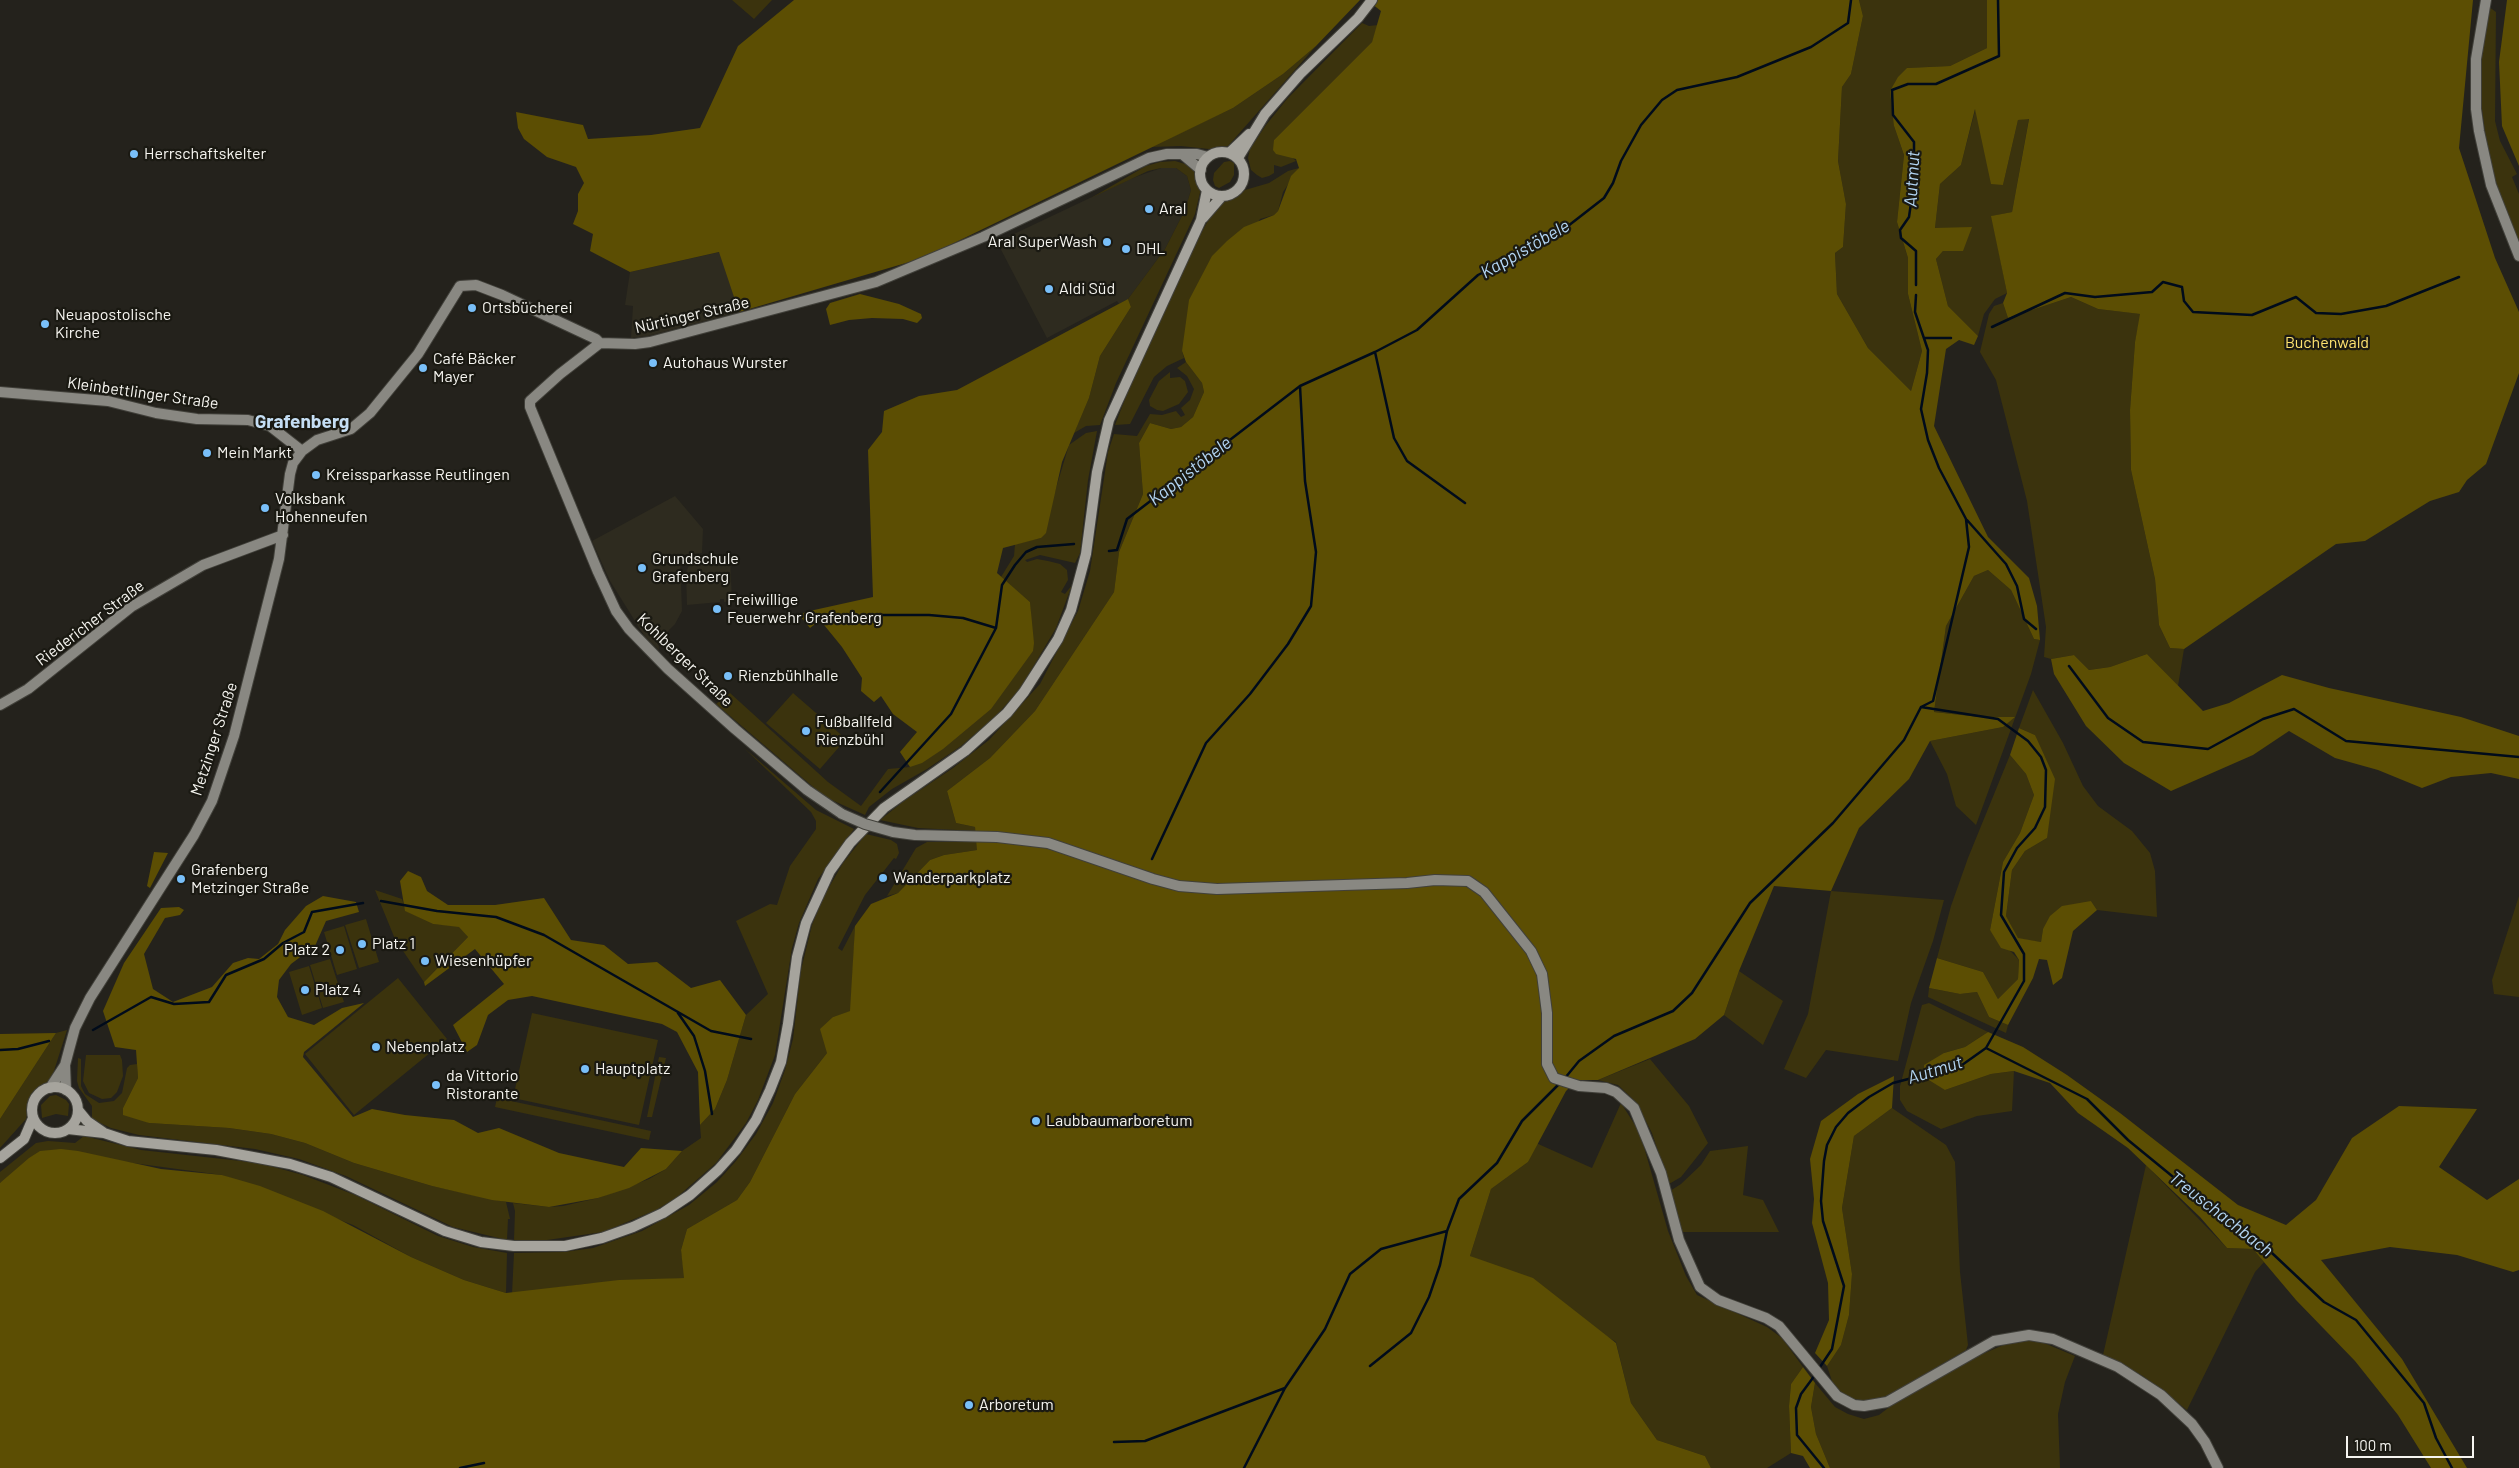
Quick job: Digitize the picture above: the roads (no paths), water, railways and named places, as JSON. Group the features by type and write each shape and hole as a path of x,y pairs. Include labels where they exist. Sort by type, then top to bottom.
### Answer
{"main road":[{"path":"0,1158 24,1139 42,1130 55,1133 68,1129 104,1133 128,1141 216,1150 290,1164 331,1177 445,1231 481,1242 514,1246 565,1246 602,1238 633,1228 663,1213 690,1195 718,1170 736,1150 756,1120 770,1090 781,1062 788,1024 792,982 801,940 820,889 830,871 850,844 884,808 965,751 1007,713 1024,692 1058,639 1071,610 1086,554 1103,440 1109,420 1201,220 1207,190 1200,177 1200,170 1208,157 1215,153 1234,156 1244,151 1252,132 1265,114 1300,74 1352,24 1372,0"},
{"path":"1201,220 1222,196 1236,192 1243,182 1244,172 1234,156"},
{"path":"1207,190 1222,196"},
{"path":"24,1139 33,1118 33,1103 42,1091 50,1088 66,1090 72,1095 78,1110 87,1121 104,1133"},
{"path":"68,1129 73,1124 78,1110"},
{"path":"33,1118 42,1130"}],"street":[{"path":"2486,0 2476,59 2476,109 2479,132 2491,185 2519,256"},
{"name":"Nürtinger Straße","path":"302,451 316,440 350,429 370,413 418,354 460,286 476,285 502,294 596,339 600,343 635,344 650,342 876,282 983,237 1149,158 1167,154 1208,157"},
{"path":"1182,154 1200,170"},
{"name":"Kohlberger Straße","path":"600,343 560,374 530,401 530,408 598,572 616,610 629,628 668,669 806,790 842,814 893,832 915,835 997,836 1040,842 1081,853 1153,880 1179,886 1217,889 1407,883 1435,880 1468,881 1484,892 1531,951 1542,974 1547,1012 1547,1064 1554,1078 1579,1086 1606,1088 1616,1092 1634,1108 1661,1173 1681,1247 1700,1287 1718,1300 1766,1318 1779,1326 1821,1378 1844,1401 1864,1406 1887,1402 1973,1351 1994,1341 2029,1335 2052,1339 2110,1363 2140,1380 2178,1410 2205,1442 2218,1468"},
{"name":"Kleinbettlinger Straße","path":"0,392 108,401 156,413 197,419 260,422 270,426 302,451"},
{"name":"Metzinger Straße","path":"66,1090 65,1065 75,1028 90,998 194,835 212,801 234,736 283,535 290,474 293,463 302,451"},
{"name":"Riedericher Straße","path":"0,706 28,689 131,607 203,565 283,535"},
{"name":"Metzinger Straße","path":"50,1088 65,1065"}],"waterway":[{"name":"Kappistöbele","path":"1109,551 1117,550 1127,519 1300,386 1375,352 1417,330 1478,275 1559,233 1604,198 1613,183 1621,161 1641,125 1662,100 1677,90 1737,77 1811,47 1848,23 1851,0"},
{"name":"Autmut","path":"1916,285 1916,251 1901,238 1900,230 1909,217 1914,182 1914,142 1893,115 1892,90 1908,84 1936,84 1999,56 1998,0"},
{"path":"1992,327 2065,293 2095,297 2152,292 2163,282 2182,287 2184,301 2193,312 2252,315 2296,297 2316,313 2341,314 2386,306 2459,277"},
{"path":"1565,1078 1579,1061 1614,1036 1673,1011 1692,993 1750,903 1833,823 1904,740 1921,707 1933,701 1969,547 1966,519 1939,468 1928,440 1921,409 1927,373 1928,350 1915,312 1916,295"},
{"path":"1924,338 1951,338"},
{"path":"1375,352 1394,438 1407,461 1465,503"},
{"path":"1152,859 1206,743 1250,694 1288,644 1311,606 1316,552 1305,481 1300,386"},
{"path":"1967,520 2006,564 2017,586 2024,619 2036,629"},
{"name":"Kappistöbele","path":"880,792 951,714 996,628 1002,585 1015,565 1026,552 1037,547 1074,544"},
{"name":"Kappistöbele","path":"825,615 846,620 882,615 929,615 963,618 996,628"},
{"path":"2069,666 2108,718 2143,742 2208,749 2263,719 2294,709 2346,741 2519,757"},
{"name":"Autmut","path":"1818,1370 1832,1349 1844,1286 1823,1221 1821,1201 1827,1145 1836,1127 1848,1113 1869,1097 1893,1083 1962,1065 1986,1048 2024,981 2024,954 2001,915 2004,872 2017,848 2035,828 2045,807 2046,770 2041,757 2028,741 1998,719 1921,707"},
{"path":"381,901 437,911 496,917 544,935 711,1031 751,1039"},
{"path":"93,1030 151,997 174,1004 209,1002 226,975 264,959 283,943 304,932 312,912 363,903"},
{"path":"678,1013 694,1036 705,1071 712,1114"},
{"path":"0,1050 18,1049 49,1041"},
{"name":"Treuschachbach","path":"1986,1048 2087,1099 2128,1140 2183,1185 2255,1237 2324,1302 2356,1320 2424,1403 2436,1438 2452,1468"},
{"path":"1370,1366 1411,1333 1429,1297 1440,1265 1447,1231 1459,1199 1497,1163 1522,1121 1559,1084"},
{"path":"1114,1442 1145,1441 1285,1388 1325,1329 1350,1274 1381,1249 1447,1231"},
{"name":"Autmut","path":"1815,1375 1801,1394 1796,1408 1797,1435 1824,1468"},
{"path":"1244,1468 1285,1388"},
{"path":"460,1468 484,1463"}],"place":[{"name":"Herrschaftskelter","path":"134,154"},
{"name":"Aral","path":"1149,209"},
{"name":"Aral SuperWash","path":"1107,242"},
{"name":"DHL","path":"1126,249"},
{"name":"Aldi Süd","path":"1049,289"},
{"name":"Ortsbücherei","path":"472,308"},
{"name":"Neuapostolische Kirche","path":"45,324"},
{"name":"Autohaus Wurster","path":"653,363"},
{"name":"Café Bäcker Mayer","path":"423,368"},
{"name":"Mein Markt","path":"207,453"},
{"name":"Kreissparkasse Reutlingen","path":"316,475"},
{"name":"Volksbank Hohenneufen","path":"265,508"},
{"name":"Grundschule Grafenberg","path":"642,568"},
{"name":"Freiwillige Feuerwehr Grafenberg","path":"717,609"},
{"name":"Rienzbühlhalle","path":"728,676"},
{"name":"Fußballfeld Rienzbühl","path":"806,731"},
{"name":"Wanderparkplatz","path":"883,878"},
{"name":"Grafenberg Metzinger Straße","path":"181,879"},
{"name":"Platz 1","path":"362,944"},
{"name":"Platz 2","path":"340,950"},
{"name":"Wiesenhüpfer","path":"425,961"},
{"name":"Platz 4","path":"305,990"},
{"name":"Nebenplatz","path":"376,1047"},
{"name":"Hauptplatz","path":"585,1069"},
{"name":"da Vittorio Ristorante","path":"436,1085"},
{"name":"Laubbaumarboretum","path":"1036,1121"},
{"name":"Arboretum","path":"969,1405"}],"district":[{"name":"Grafenberg","path":"302,422"}],"park label":[{"name":"Buchenwald","path":"2327,343"}]}
